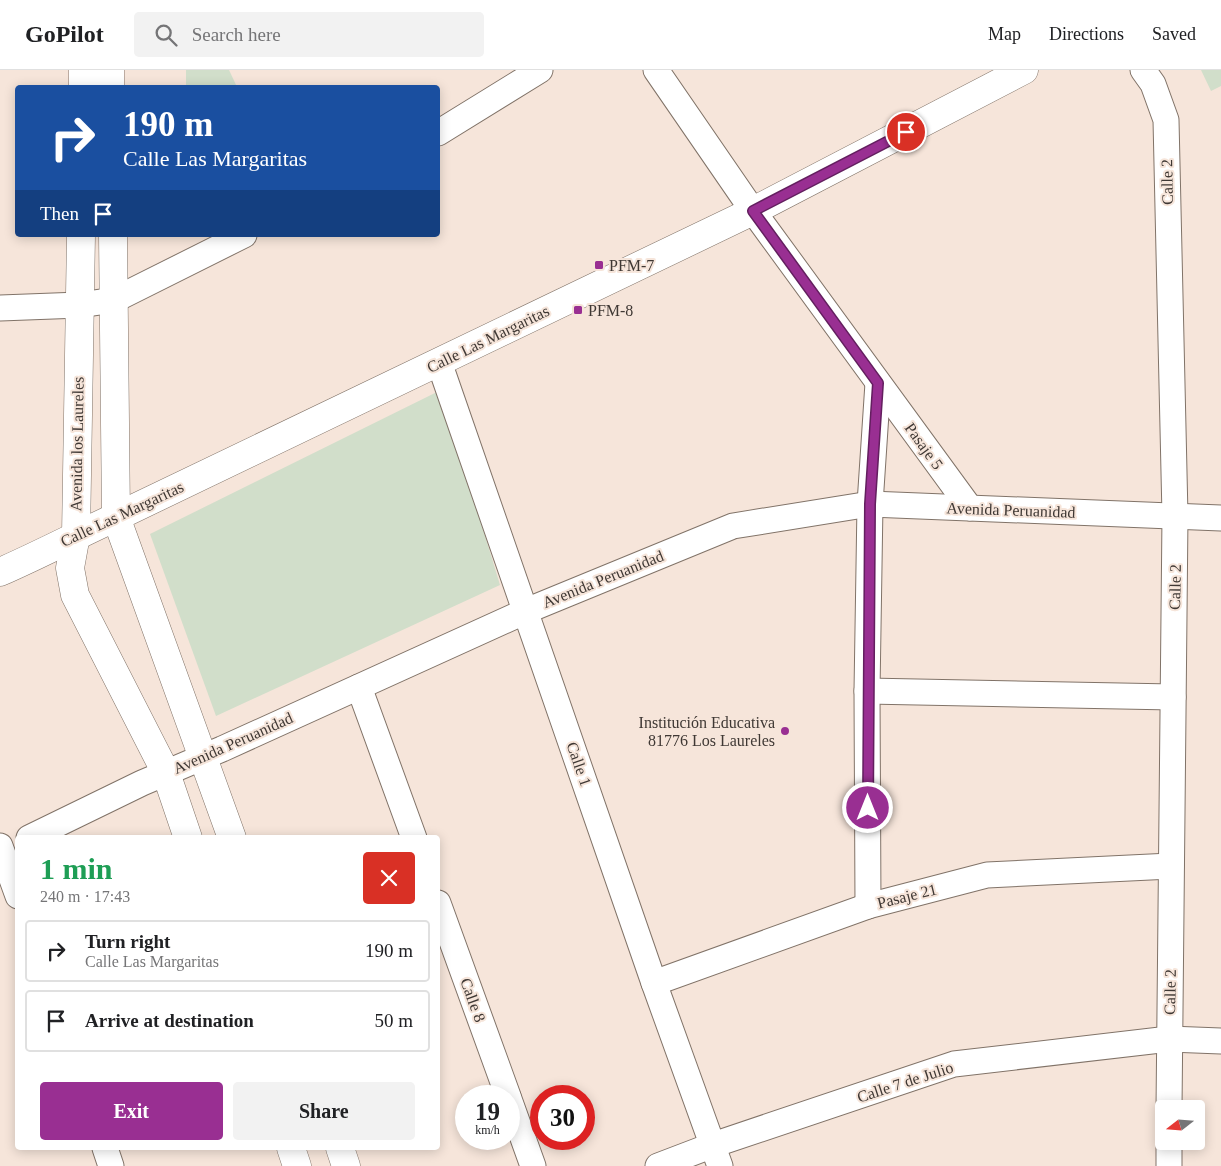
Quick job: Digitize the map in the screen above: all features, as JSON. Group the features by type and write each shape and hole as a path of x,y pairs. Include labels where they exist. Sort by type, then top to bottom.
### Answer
{"main road":[{"path":"83,85 84,70"},
{"path":"110,70 110,85"},
{"name":"Calle Las Margaritas","path":"0,572 753,211 1024,70"},
{"name":"Avenida los Laureles","path":"81,237 76,535 70,568 75,595 166,773 187,835"},
{"path":"113,237 116,517 231,835"},
{"path":"292,1150 297,1166"},
{"path":"341,1150 346,1166"}],"street":[{"path":"440,132 540,70"},
{"name":"Pasaje 5","path":"656,70 753,211 970,508"},
{"name":"Calle 2","path":"1143,70 1153,84 1166,120 1176,516 1169,1100"},
{"path":"0,308 80,305 114,300 240,237"},
{"name":"Calle 1","path":"439,362 654,983 717,1156"},
{"path":"868,906 867,691 870,504 878,383"},
{"name":"Avenida Peruanidad","path":"35,835 142,783 526,611 733,526 870,504 1221,518"},
{"path":"359,687 413,835"},
{"path":"867,691 1174,697"},
{"path":"5,848 15,885"},
{"name":"Pasaje 21","path":"654,983 868,906 987,876 1171,866"},
{"name":"Calle 8","path":"440,909 503,1085"},
{"name":"Calle 7 de Julio","path":"658,1166 717,1156 954,1064 1169,1039 1221,1041"},
{"name":"Calle 8","path":"520,1131 533,1166"},
{"path":"105,1150 111,1166"},
{"path":"1169,1150 1169,1166"}],"green space":[{"path":"186,70 229,70 236,85 186,85"},
{"path":"1201,70 1221,70 1221,86 1211,91"},
{"path":"441,390 500,585 216,716 150,534"}],"place":[{"name":"PFM-7","path":"599,265"},
{"name":"PFM-8","path":"578,310"},
{"name":"Institución Educativa 81776 Los Laureles","path":"785,731"}],"route":[{"path":"868,808 867,691 870,504 878,383 753,211 906,132"}]}
